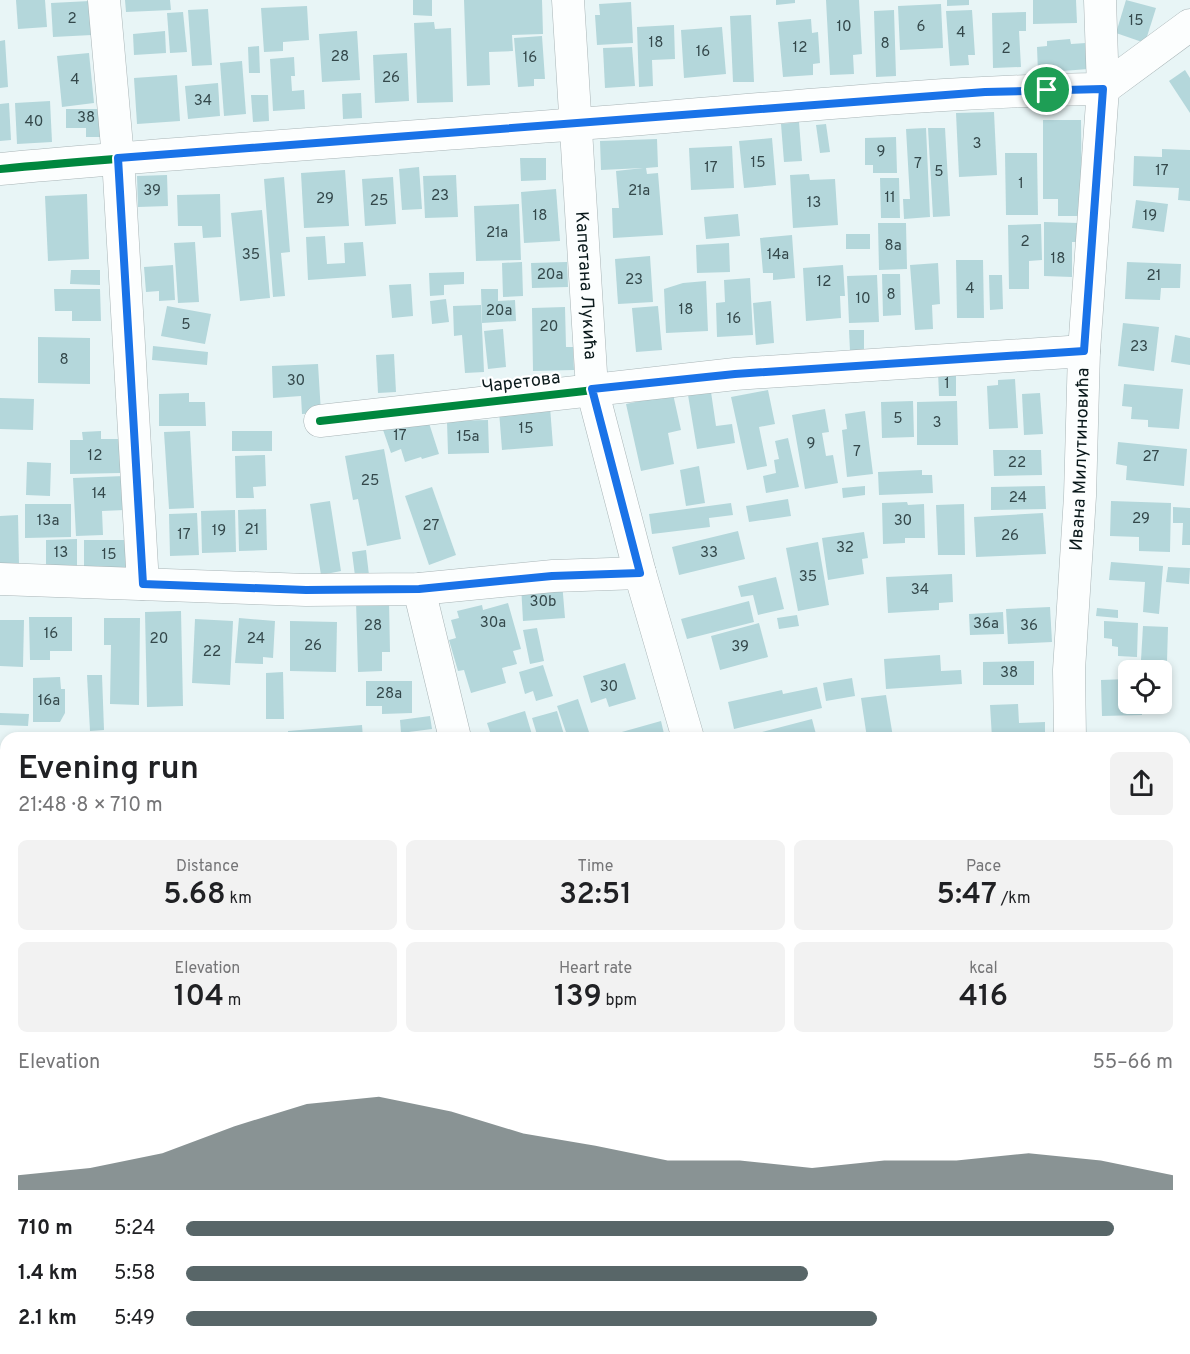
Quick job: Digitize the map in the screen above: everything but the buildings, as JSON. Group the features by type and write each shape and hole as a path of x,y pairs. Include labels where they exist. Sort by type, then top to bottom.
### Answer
{"street":[{"path":"104,0 118,158 143,584"},
{"name":"Капетана Лукића","path":"568,0 592,389 640,573 686,732"},
{"name":"Ивана Милутиновића","path":"1070,732 1069,670 1080,496 1084,351 1103,89 1100,0"},
{"path":"0,169 985,92 1103,89 1190,25"},
{"name":"Чаретова","path":"320,421 735,374 1084,351"},
{"path":"0,579 306,590 419,589 552,576 640,573"},
{"path":"419,589 454,732"}],"cycle path":[{"path":"0,169 854,101 978,93 1103,89"},
{"path":"320,421 735,374 1084,351"}],"route":[{"path":"1103,89 1084,351 735,374 592,389 640,573 552,576 419,589 306,590 143,584 118,158 985,92 1047,90 1103,89"}]}
